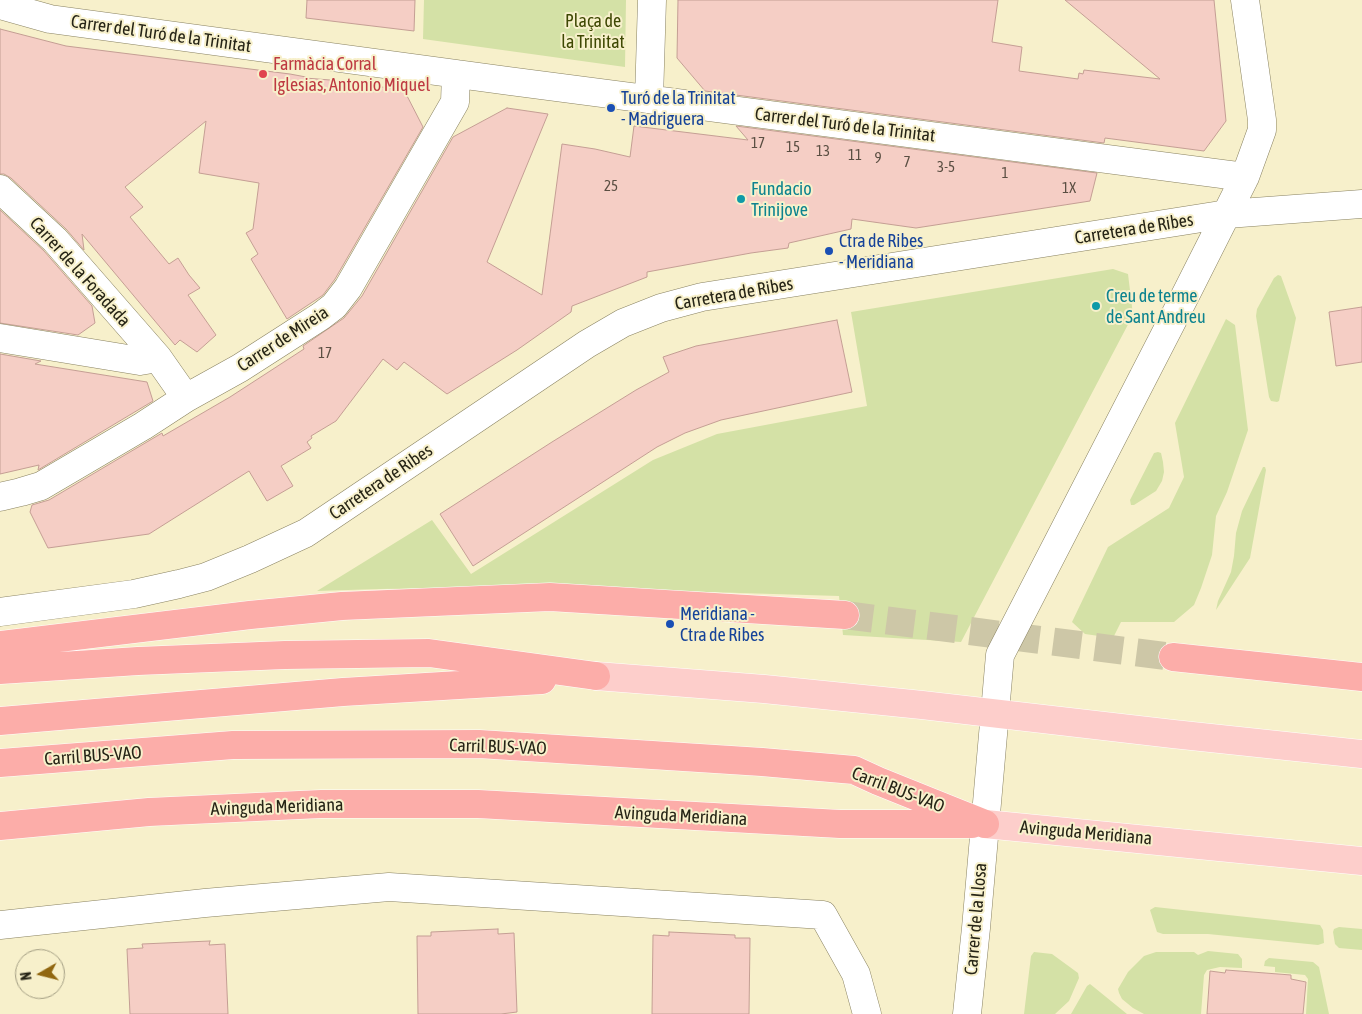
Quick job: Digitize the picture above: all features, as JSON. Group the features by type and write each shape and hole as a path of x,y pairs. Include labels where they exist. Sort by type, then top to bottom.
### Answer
{"highway":[{"path":"0,645 241,616 342,606 550,597 845,614"},
{"path":"0,670 138,661 284,655 429,653 596,676"},
{"path":"1173,657 1362,678"},
{"path":"0,721 343,692 512,683 596,676"},
{"name":"Carril BUS-VAO","path":"0,763 232,745 499,745 762,762 854,770 985,824"},
{"name":"Avinguda Meridiana","path":"0,826 149,812 321,804 478,804 840,824 985,824"}],"main road":[{"path":"596,676 773,690 922,705 1362,754"},
{"name":"Avinguda Meridiana","path":"985,824 1362,861"}],"street":[{"path":"649,100 652,0"},
{"name":"Carrer de la Llosa","path":"967,1014 1000,654 1246,177 1262,130 1262,120 1245,0"},
{"name":"Carrer del Turó de la Trinitat","path":"0,5 50,19 649,100 1246,177"},
{"name":"Carrer de Mireia","path":"0,497 41,486 143,426 186,398 240,368 334,306 348,288 455,102 456,74"},
{"name":"Carrer de la Foradada","path":"0,188 55,240 158,358 186,398"},
{"name":"Carretera de Ribes","path":"0,612 134,594 206,577 250,559 306,533 586,344 623,324 661,308 702,297 1227,214 1362,204"},
{"path":"0,338 140,361 158,358"},
{"path":"0,925 205,903 389,887 823,914 856,974 867,1014"}],"green space":[{"name":"Plaça de la Trinitat","path":"424,0 626,0 625,67 423,39"},
{"path":"1113,269 1128,274 1133,315 961,642 843,635 839,596 543,587 317,591 432,520 471,574 653,460 717,434 867,406 851,312"},
{"path":"1278,275 1281,276 1296,318 1279,401 1277,402 1271,401 1269,397 1256,316 1257,309 1274,278"},
{"path":"1226,319 1235,325 1248,430 1227,492 1216,516 1212,555 1194,605 1174,622 1121,622 1113,638 1085,634 1072,622 1108,547 1169,508 1184,477 1175,423"},
{"path":"1154,453 1161,453 1163,462 1164,472 1162,481 1156,491 1131,505 1130,500"},
{"path":"1263,467 1266,470 1250,558 1216,610 1231,572 1236,533 1242,511"},
{"path":"1155,907 1320,925 1323,930 1324,943 1318,945 1208,934 1163,934 1157,932 1150,910"},
{"path":"1339,927 1362,929 1362,950 1339,948 1335,944 1333,932 1334,929"},
{"path":"1208,951 1238,954 1242,959 1242,968 1220,967 1207,970 1204,975 1201,1014 1144,1014 1122,999 1118,989 1128,972 1144,956 1156,952 1194,952 1198,955"},
{"path":"1034,952 1052,954 1078,973 1079,978 1069,1001 1055,1014 1024,1014 1031,956"},
{"path":"1269,958 1313,962 1319,967 1329,1014 1306,1014 1308,979 1305,975 1275,972 1275,967 1264,966 1265,961"},
{"path":"1090,984 1127,1014 1071,1014"}],"building":[{"path":"307,0 415,0 414,31 306,18"},
{"path":"678,0 998,0 992,42 1022,47 1019,71 1078,79 1079,73 1083,74 1084,70 1160,79 1065,0 1214,0 1226,121 1204,151 1105,138 1104,143 705,91 677,58"},
{"path":"0,29 66,46 404,90 423,127 335,279 323,295 287,319 251,259 258,254 246,233 253,229 259,183 199,173 206,121 125,187 143,207 130,217 169,264 178,258 200,288 188,295 216,335 197,352 180,340 175,345 82,234 84,250 66,229 11,178 0,174"},
{"path":"507,108 548,114 487,262 542,295 562,144 630,157 634,126 748,140 736,126 1097,173 1090,201 916,228 852,219 851,229 789,243 788,248 647,272 647,277 572,306 571,312 517,350 447,394 404,362 397,370 383,359 336,421 311,436 312,438 307,442 311,448 281,466 293,486 267,501 249,471 149,534 48,548 30,512 32,505 49,500 162,433 163,436 230,397 304,349 303,346 344,318 362,296 453,137"},
{"path":"0,210 44,251 92,306 95,323 78,335 0,323"},
{"path":"1362,307 1362,362 1336,366 1329,312"},
{"path":"837,320 852,392 721,420 685,433 657,447 473,566 440,514 552,442 669,372 663,357 696,346"},
{"path":"0,354 41,361 35,364 147,382 153,401 38,470 39,465 0,474"},
{"path":"498,929 498,934 514,933 517,1012 501,1014 418,1014 417,936 431,936 431,932"},
{"path":"669,932 735,935 735,938 750,938 749,1014 652,1014 653,935 669,936"},
{"path":"210,941 209,945 225,944 228,1014 130,1014 127,949 143,948 142,944"},
{"path":"1226,970 1291,975 1291,979 1306,982 1303,1014 1207,1014 1210,971 1225,973"}],"tunnel":[{"path":"845,615 1173,657"}],"place":[{"name":"Farmàcia Corral Iglesias, Antonio Miquel","path":"263,74"},
{"name":"Turó de la Trinitat - Madriguera","path":"611,108"},
{"name":"Fundacio Trinijove","path":"741,199"},
{"name":"Ctra de Ribes - Meridiana","path":"829,251"},
{"name":"Creu de terme de Sant Andreu","path":"1096,306"},
{"name":"Meridiana - Ctra de Ribes","path":"670,624"}]}
